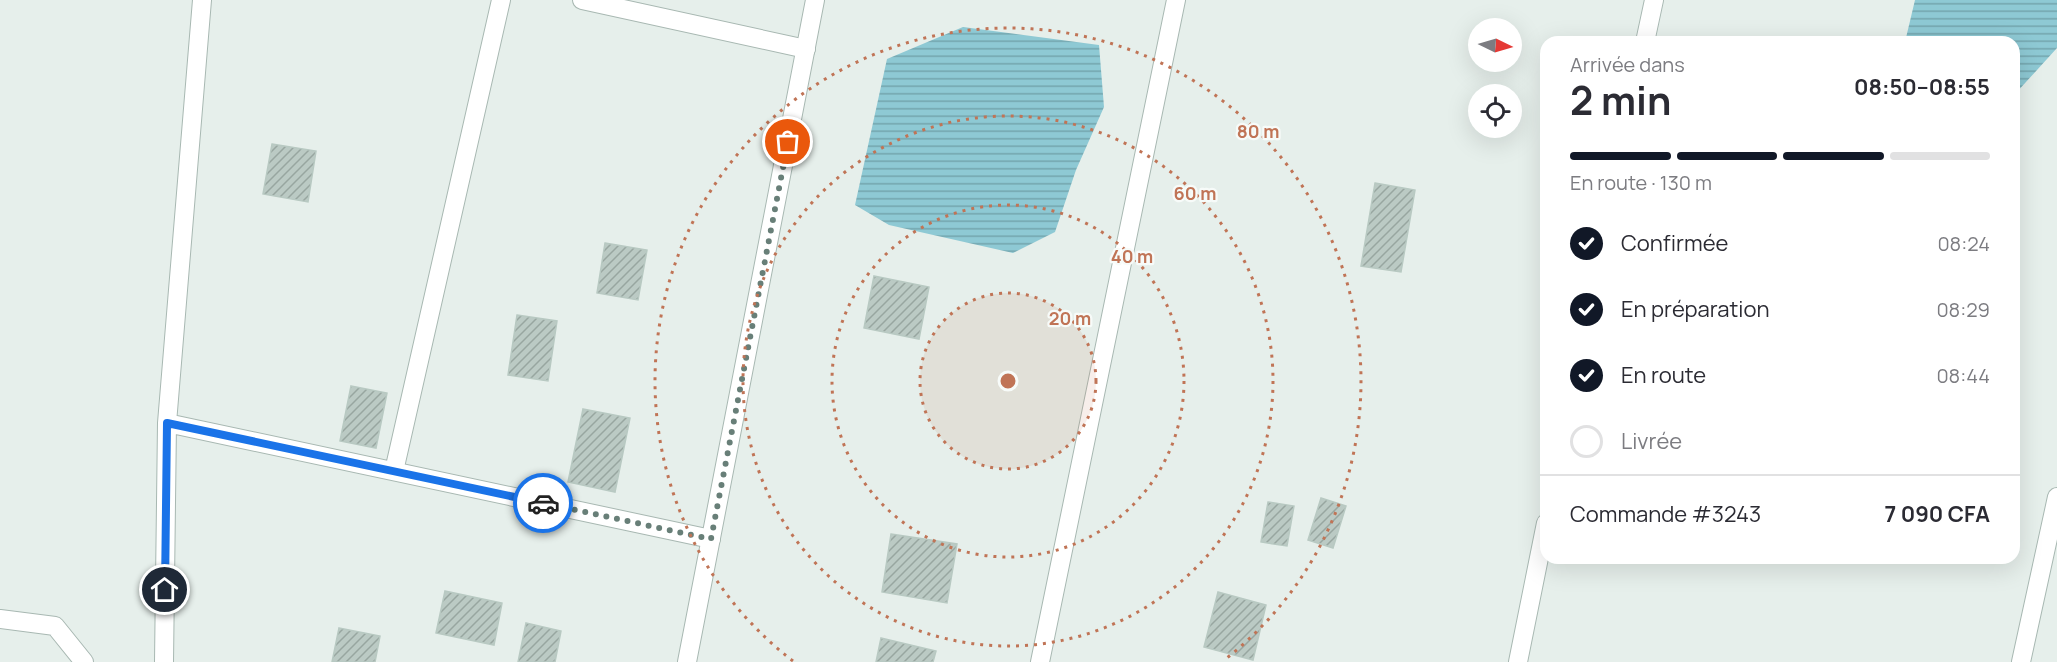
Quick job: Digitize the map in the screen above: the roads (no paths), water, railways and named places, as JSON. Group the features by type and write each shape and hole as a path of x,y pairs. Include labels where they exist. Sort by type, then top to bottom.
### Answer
{"street":[{"path":"164,662 167,423 202,0"},
{"path":"394,471 501,0"},
{"path":"582,0 806,49"},
{"path":"687,662 815,0"},
{"path":"1040,662 1176,0"},
{"path":"1646,36 1654,0"},
{"path":"167,423 711,539"},
{"path":"2021,662 2057,497"},
{"path":"1518,662 1540,553"},
{"path":"0,619 55,626 84,662"}],"water":[{"path":"1915,0 2057,0 2057,48 2020,89 2020,36 1906,36"},
{"path":"963,27 1099,45 1104,107 1076,170 1055,232 1013,253 889,225 855,205 887,59"}]}
